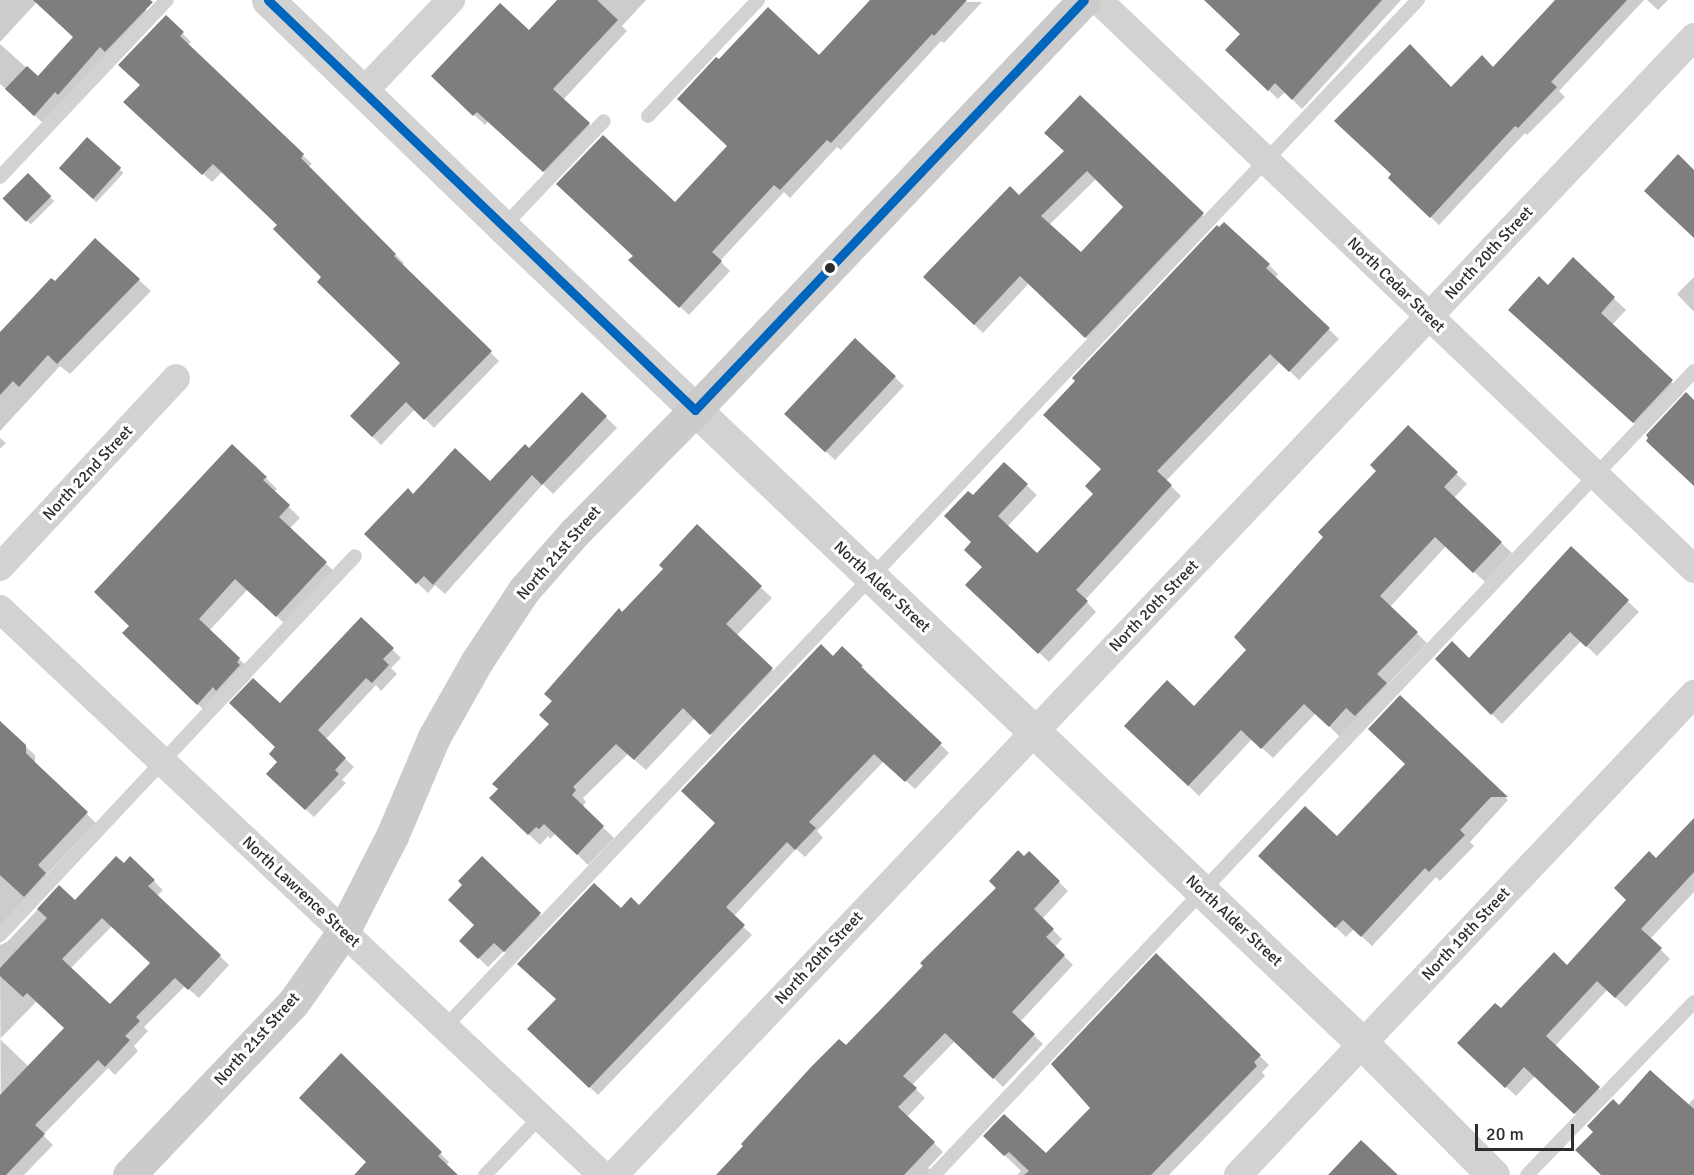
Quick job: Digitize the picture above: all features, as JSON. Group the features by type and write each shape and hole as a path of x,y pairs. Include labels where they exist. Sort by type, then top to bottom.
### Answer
{"main road":[{"name":"North 21st Street","path":"129,1175 293,1003 343,932 392,836 434,737 477,661 524,590 574,532 695,410 1084,0"}],"street":[{"name":"North Alder Street","path":"268,0 362,93 1362,1043 1493,1175"},
{"path":"362,93 451,0"},
{"name":"North Cedar Street","path":"1098,0 1694,568"},
{"name":"North 20th Street","path":"614,1175 1694,37"},
{"name":"North 22nd Street","path":"0,567 177,378"},
{"name":"North Lawrence Street","path":"0,609 602,1175"},
{"name":"North 19th Street","path":"1238,1175 1694,694"}],"lane":[{"path":"0,177 167,0"},
{"path":"648,116 758,0"},
{"path":"445,1027 873,578 1418,0"},
{"path":"503,227 604,121"},
{"path":"934,1175 1694,371"},
{"path":"0,934 355,556"},
{"path":"1527,1175 1694,1002"},
{"path":"485,1175 540,1117"}],"building":[{"path":"33,0 150,0 153,2 105,52 100,47 58,95 55,92 34,116 5,89 27,66 38,76 73,37"},
{"path":"557,0 597,0 618,20 553,89 590,123 543,172 477,112 473,116 431,76 500,3 529,30"},
{"path":"870,0 967,0 934,36 932,34 831,143 827,140 780,190 774,185 712,252 722,261 679,308 628,260 633,256 556,184 603,135 675,202 727,146 677,99 716,57 719,59 768,7 819,55"},
{"path":"1204,0 1382,0 1292,100 1275,83 1268,91 1225,50 1240,34"},
{"path":"1555,0 1627,0 1551,82 1557,87 1518,128 1515,126 1430,218 1388,178 1391,174 1334,121 1410,44 1451,87 1482,55 1493,67"},
{"path":"166,15 184,32 180,36 304,154 301,158 396,254 394,256 492,351 424,420 406,402 372,437 350,416 400,363 317,282 321,277 273,229 277,225 213,164 202,175 123,102 140,85 118,65"},
{"path":"1080,95 1204,213 1085,338 1020,276 974,325 923,277 1010,186 1019,195 1064,151 1044,133","holes":["1087,171 1123,207 1081,252 1041,216"]},
{"path":"87,137 121,168 93,199 59,168"},
{"path":"1678,154 1694,170 1694,238 1644,191"},
{"path":"28,173 51,196 26,222 3,198"},
{"path":"1224,222 1270,264 1266,268 1330,328 1289,372 1270,354 1157,471 1172,485 1076,590 1088,601 1038,654 965,585 982,567 964,550 971,542 944,516 968,491 973,495 1004,462 1028,484 998,516 1037,553 1093,494 1085,486 1101,469 1043,415 1075,381 1072,378 1217,225 1219,227"},
{"path":"95,238 140,279 57,364 48,355 19,387 13,381 0,395 0,332 51,278 55,281"},
{"path":"1573,257 1615,297 1601,313 1673,380 1633,423 1508,310 1539,276 1548,285"},
{"path":"855,338 896,376 825,452 784,414"},
{"path":"582,392 607,416 542,485 532,475 433,585 424,576 416,584 364,534 408,488 413,494 455,448 490,481 525,444 529,448"},
{"path":"1686,392 1694,400 1694,486 1646,441 1648,438 1646,435"},
{"path":"1408,425 1458,472 1444,487 1502,542 1473,573 1435,537 1380,596 1418,632 1377,674 1387,683 1355,716 1346,708 1329,727 1304,704 1261,749 1241,730 1188,786 1124,726 1167,680 1194,706 1246,650 1234,637 1323,537 1318,532 1376,471 1370,465"},
{"path":"232,444 267,477 263,480 290,505 279,517 327,562 276,617 235,579 199,619 240,658 237,662 240,665 216,691 213,687 197,705 122,633 129,626 94,592"},
{"path":"697,524 762,586 726,624 773,668 710,735 683,708 634,760 616,744 573,787 576,790 572,795 604,826 577,855 544,824 539,829 536,827 528,835 489,798 498,789 492,784 549,724 539,715 552,701 544,694 619,608 622,612 663,569 659,565"},
{"path":"1571,546 1629,600 1586,647 1570,632 1491,715 1435,659 1452,641 1469,658"},
{"path":"361,617 394,648 383,659 389,665 372,683 366,678 318,730 346,758 335,770 339,774 305,810 266,774 277,762 269,754 275,747 229,703 253,678 280,703"},
{"path":"821,644 833,656 842,646 863,666 861,667 942,743 905,782 874,754 809,822 816,828 795,850 787,842 726,907 745,925 589,1088 527,1029 556,999 517,964 594,883 621,908 631,897 639,905 715,823 681,791"},
{"path":"1400,695 1508,797 1491,797 1460,830 1465,835 1429,872 1425,868 1361,937 1343,920 1335,928 1258,856 1305,806 1337,836 1405,764 1368,729"},
{"path":"0,721 26,745 26,753 88,812 38,865 46,873 24,897 0,875"},
{"path":"1694,818 1694,872 1641,929 1662,948 1615,998 1597,981 1546,1036 1600,1087 1574,1114 1524,1067 1505,1088 1457,1043 1495,1003 1501,1008 1554,952 1567,965 1626,900 1614,888 1649,851 1656,858"},
{"path":"1018,850 1024,856 1029,851 1060,881 1034,909 1054,929 1046,937 1065,955 1012,1012 1035,1034 993,1079 945,1033 903,1076 917,1088 898,1107 935,1142 904,1175 716,1175 811,1067 839,1039 846,1045 923,966 920,963 996,888 989,881"},
{"path":"116,856 124,863 130,856 155,880 148,886 221,955 188,990 175,978 136,1017 140,1021 125,1036 130,1040 105,1067 98,1060 35,1125 45,1134 6,1175 0,1175 0,1095 64,1028 27,993 23,997 0,976 0,968 47,918 37,909 59,885 75,900","holes":["102,918 150,963 110,1004 62,959"]},
{"path":"482,856 541,913 504,952 494,943 478,959 459,941 474,925 448,900 462,885 458,881"},
{"path":"1156,953 1261,1055 1254,1062 1257,1066 1151,1175 1024,1175 1029,1171 1009,1152 1004,1156 983,1136 1004,1114 1046,1153 1090,1108 1051,1064"},
{"path":"341,1053 442,1152 438,1156 458,1175 354,1175 366,1162 299,1098"},
{"path":"1650,1070 1694,1109 1694,1175 1601,1175 1575,1150 1593,1132 1587,1126 1613,1099 1619,1105"},
{"path":"1361,1140 1398,1175 1328,1175"}],"transit line":[{"path":"268,0 695,410"},
{"path":"695,410 1084,0"}]}
